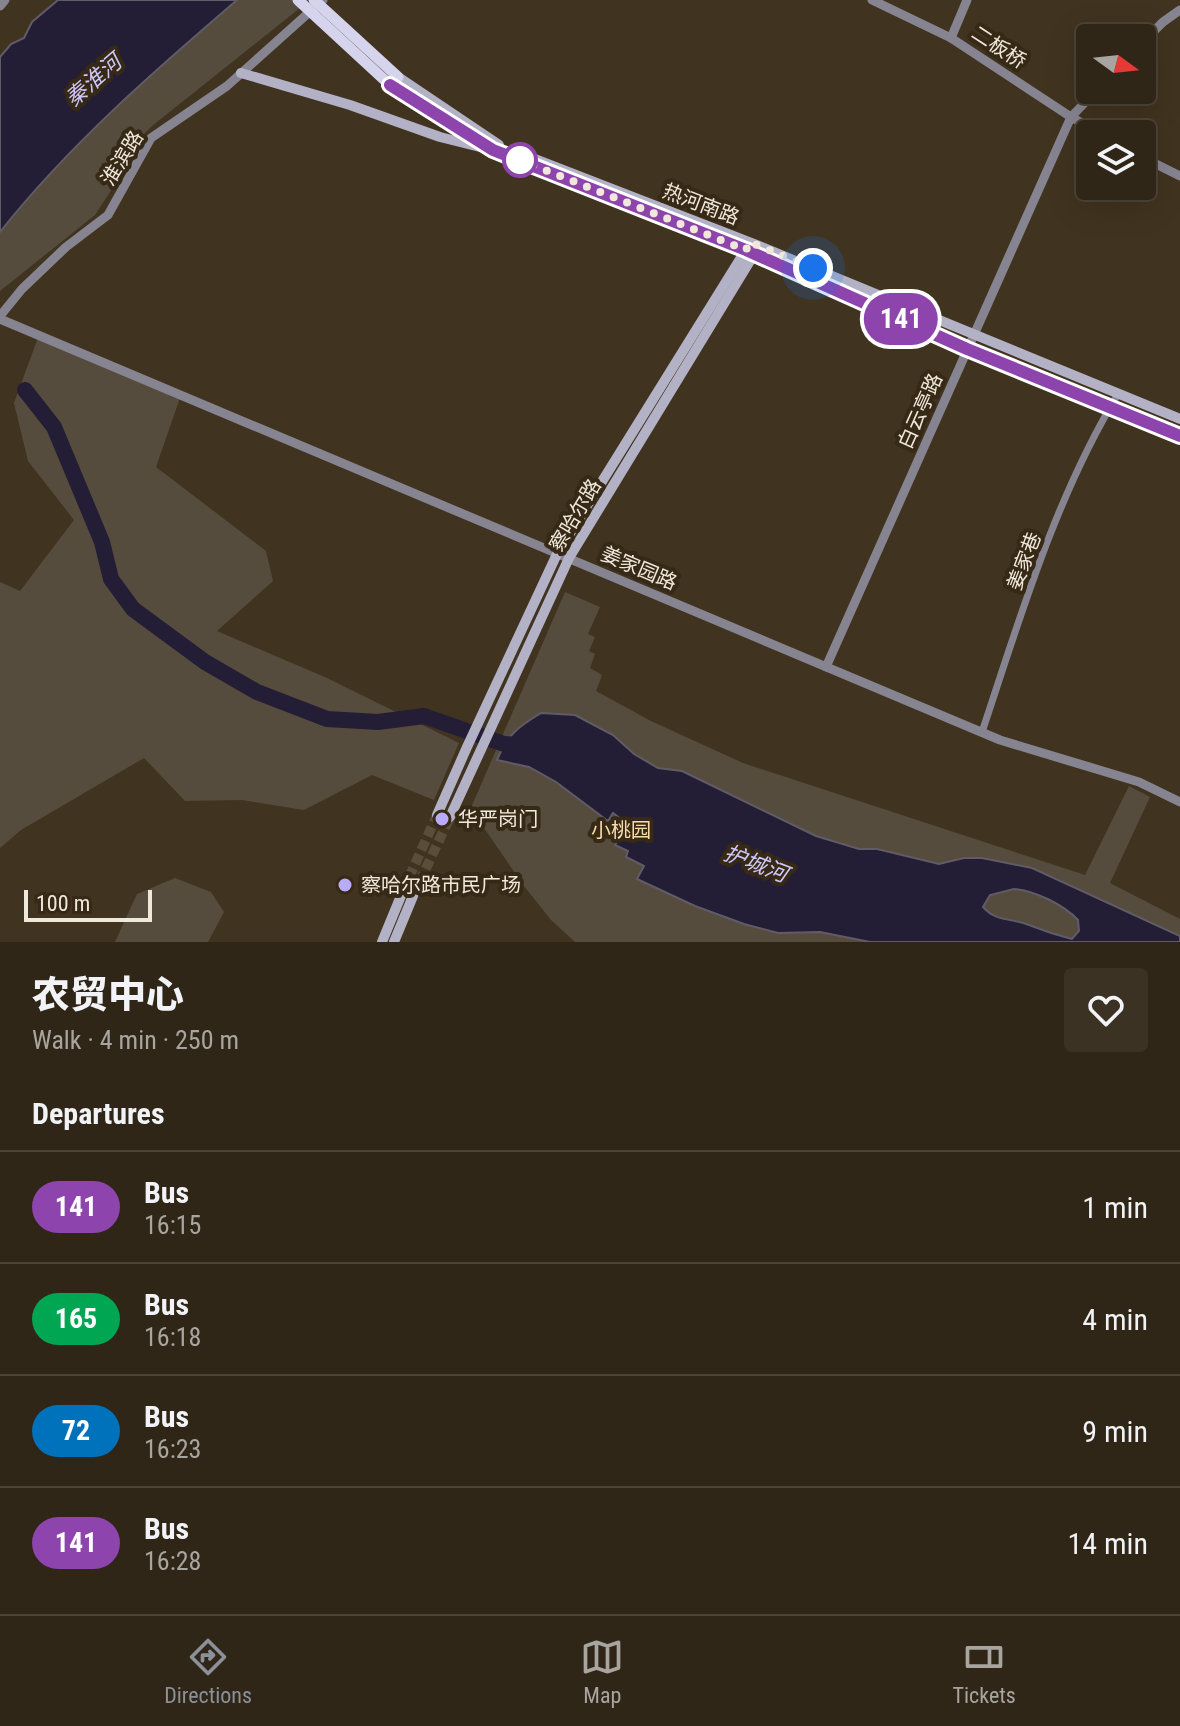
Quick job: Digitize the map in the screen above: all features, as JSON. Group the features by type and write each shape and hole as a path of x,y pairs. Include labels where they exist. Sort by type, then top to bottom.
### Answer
{"main road":[{"path":"298,0 394,81"},
{"path":"314,0 394,81"},
{"path":"241,73 350,105 440,137 493,150"},
{"name":"热河南路","path":"394,81 493,150 975,334 1180,419"},
{"name":"热河南路","path":"394,81 496,144 752,248 967,349 1180,436"},
{"name":"察哈尔路","path":"437,815 557,554 752,248"},
{"name":"察哈尔路","path":"450,817 569,558 752,248"},
{"path":"382,942 408,894 394,942"}],"street":[{"path":"0,6 5,0"},
{"name":"淮滨路","path":"0,317 22,289 66,247 108,215 151,138 241,73 323,0"},
{"name":"二板桥","path":"872,0 951,38 1076,120"},
{"path":"951,38 967,0"},
{"path":"1156,29 1180,10"},
{"name":"白云亭路","path":"826,667 1071,117 1084,104"},
{"path":"1156,164 1180,176"},
{"name":"姜家园路","path":"0,317 982,732 1139,782 1180,802"},
{"name":"姜家巷","path":"982,732 1028,596 1066,497 1118,394"}],"green space":[{"path":"237,0 310,0 152,126 128,150 112,189 95,215 0,291 0,232 23,202 80,142"},
{"path":"39,335 181,395 156,467 266,551 273,581 217,631 327,678 459,743 434,800 372,775 304,810 242,800 185,801 144,758 21,830 0,848 0,582 20,591 74,520 28,461 14,403"},
{"name":"小桃园","path":"565,592 600,607 588,634 595,637 589,651 595,654 590,668 602,675 596,691 651,721 743,763 1085,875 1129,786 1150,797 1110,883 1180,919 1180,942 575,942 551,920 482,825 466,819"},
{"path":"175,878 211,892 224,912 208,942 115,942 137,894"}],"water":[{"name":"秦淮河","path":"58,0 237,0 83,139 0,232 0,57 11,44 24,38 32,22"},
{"name":"护城河","path":"541,713 575,715 613,735 634,754 658,768 682,771 816,836 859,849 877,849 939,864 964,858 982,858 1032,868 1180,936 1180,942 870,942 820,932 778,933 744,924 695,906 637,879 644,866 626,857 628,851 615,845 621,837 614,831 621,819 613,813 608,821 556,782 529,767 497,760 510,737","holes":["1022,890 1065,909 1078,920 1079,931 1072,939 999,917 983,907 990,895"]}],"waterway":[{"path":"25,390 54,427 102,542 111,579 133,609 205,662 257,692 327,719 378,722 424,716 504,744 525,745"}],"tunnel":[{"path":"403,891 437,815"},
{"path":"413,896 450,817"}],"bus line":[{"name":"141","path":"390,85 493,150 746,250 967,349 1180,436"}],"place":[{"name":"华严岗门","path":"442,819"},
{"name":"察哈尔路市民广场","path":"345,885"}],"route":[{"path":"520,160 746,250 750,242 813,268"}]}
